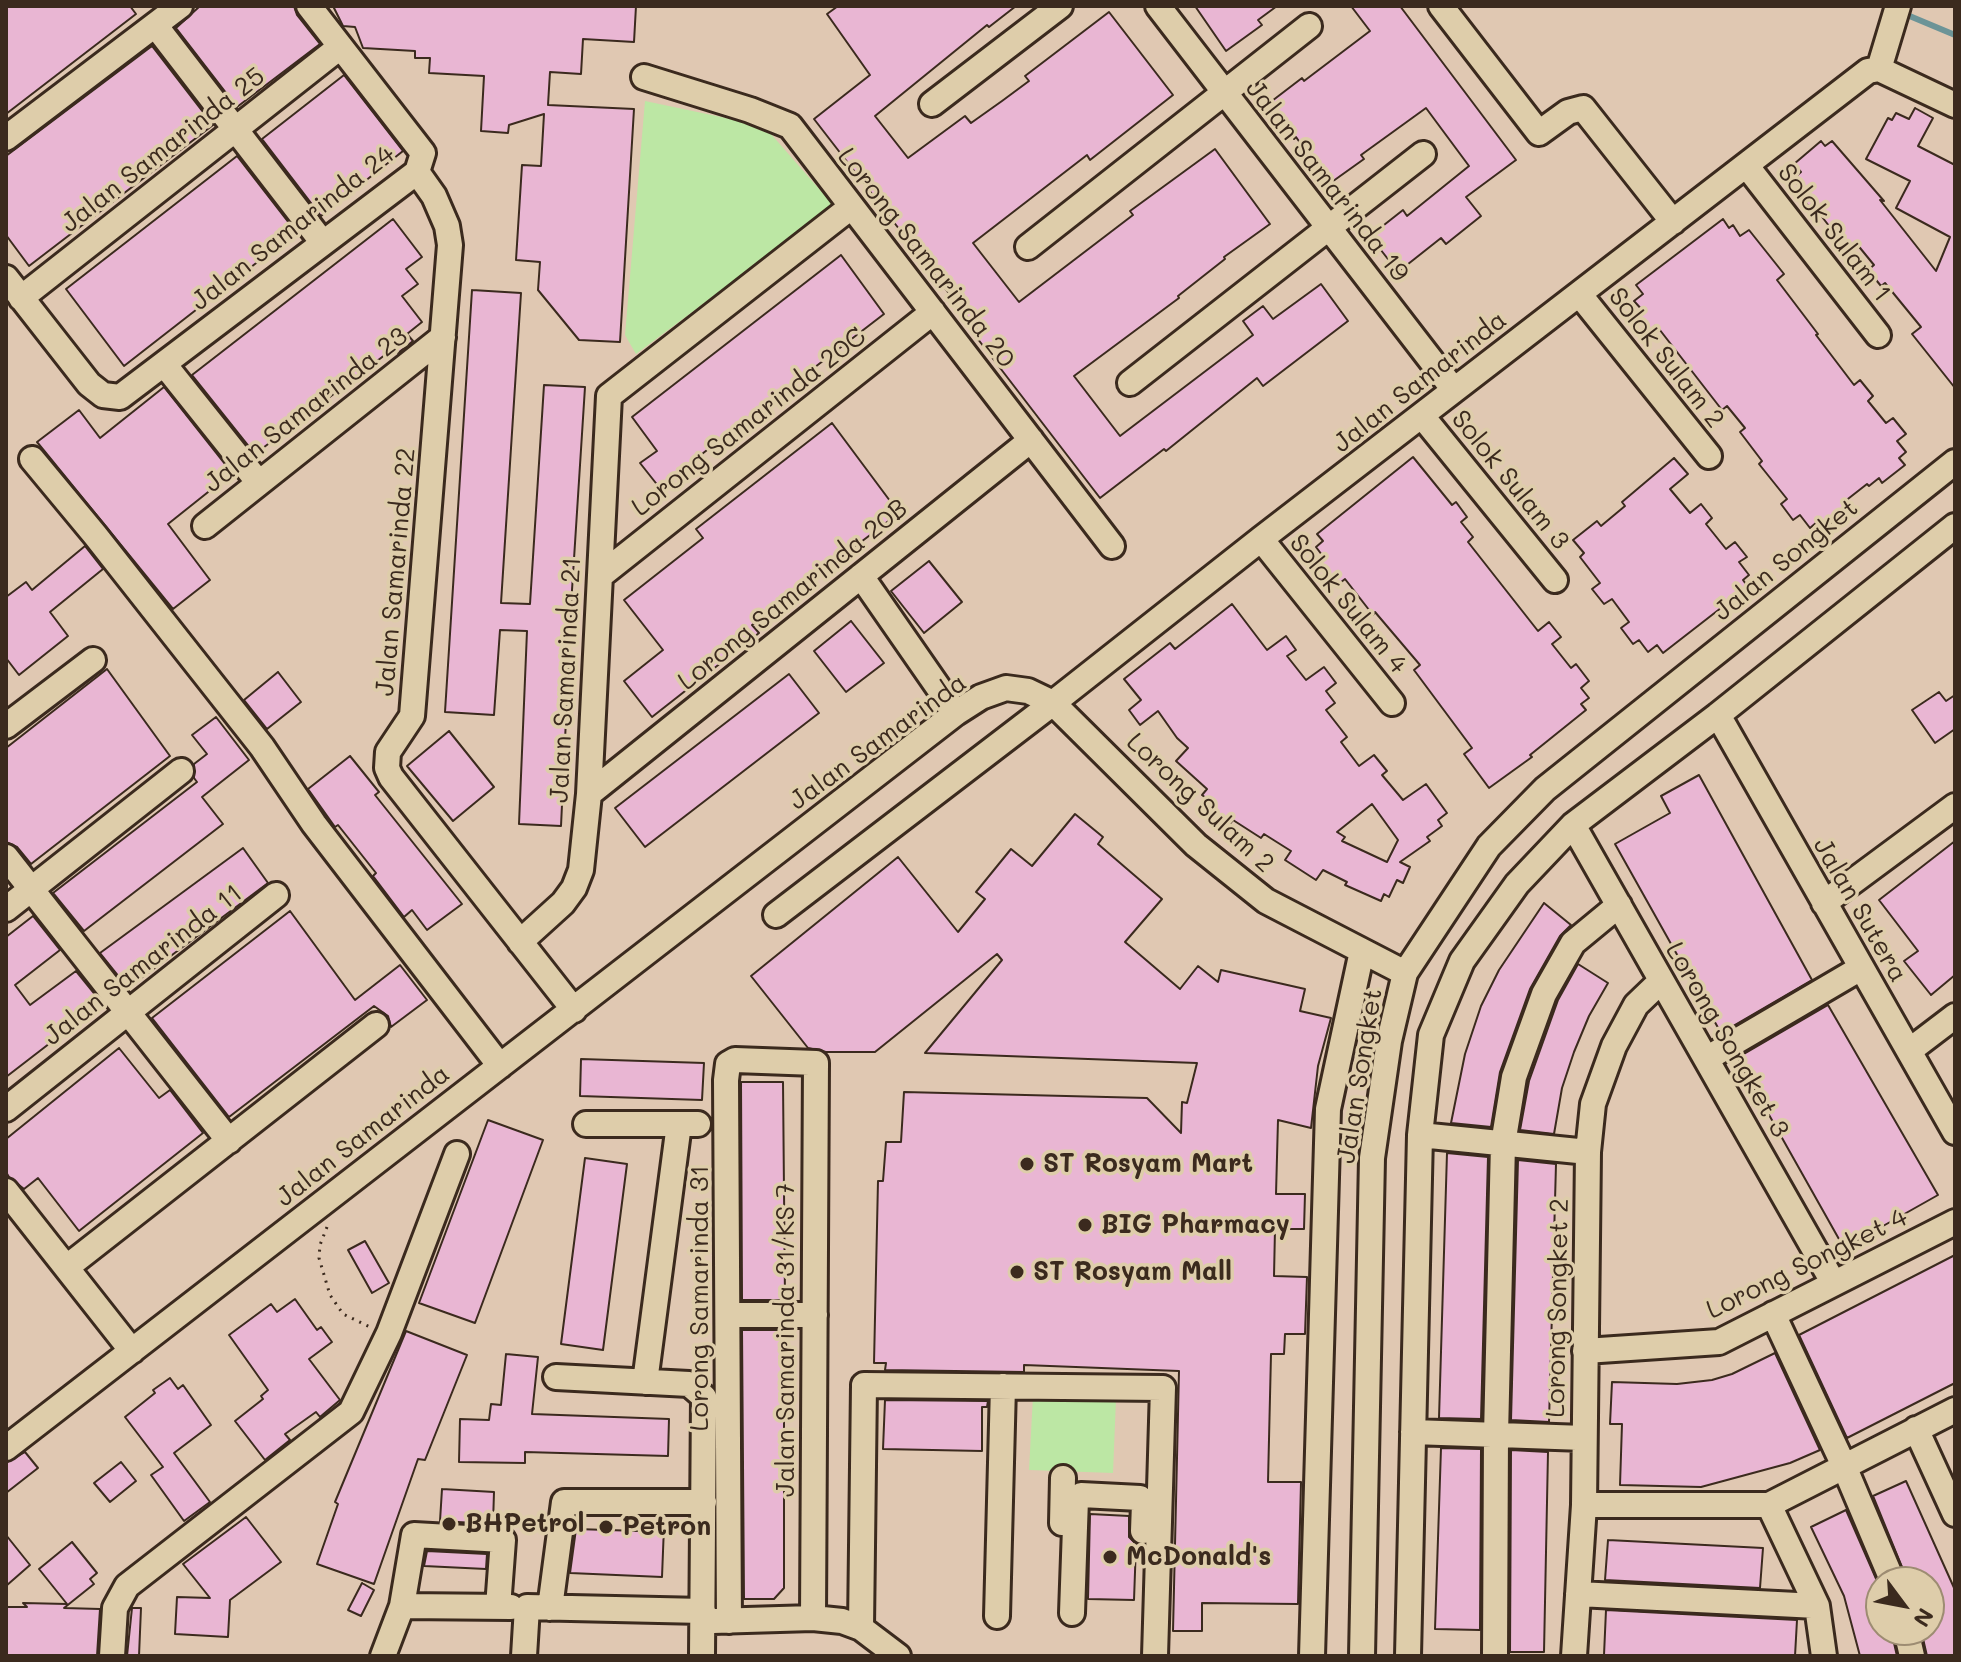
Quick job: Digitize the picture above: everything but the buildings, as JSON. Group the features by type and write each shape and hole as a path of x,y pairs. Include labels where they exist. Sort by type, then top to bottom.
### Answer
{"street":[{"path":"6,138 180,6"},
{"name":"Jalan Samarinda 24","path":"21,298 89,384 103,395 120,397 417,172 423,153 309,6"},
{"path":"932,104 1060,6"},
{"name":"Jalan Samarinda 19","path":"1158,6 1454,390"},
{"path":"1441,6 1539,133 1568,112 1583,108 1673,222"},
{"path":"1897,9 1874,70 1955,105"},
{"path":"155,25 323,243"},
{"path":"1028,247 1309,26"},
{"name":"Jalan Samarinda 25","path":"21,298 340,47"},
{"name":"Jalan Samarinda","path":"6,1448 319,1206 492,1057 574,1010 956,713 981,697 1006,688 1028,691 1053,703 1454,390 1874,70"},
{"name":"Lorong Samarinda 20","path":"644,77 750,110 790,126 1112,546"},
{"path":"1130,383 1423,154"},
{"name":"Solok Sulam 1","path":"1746,165 1878,335"},
{"name":"Jalan Samarinda 22","path":"417,172 434,196 449,236 412,716 388,752 387,768 574,1010"},
{"name":"Jalan Samarinda 21","path":"520,942 563,903 574,888 581,870 589,794 609,396 851,207"},
{"path":"6,278 21,298"},
{"name":"Solok Sulam 2","path":"1580,295 1709,456"},
{"name":"Lorong Samarinda 20C","path":"600,576 933,312"},
{"name":"Jalan Samarinda 23","path":"205,526 443,337"},
{"path":"164,364 259,483"},
{"name":"Solok Sulam 3","path":"1422,416 1555,580"},
{"name":"Lorong Samarinda 20B","path":"589,794 1031,440"},
{"path":"32,459 262,747 314,824 492,1057"},
{"name":"Jalan Songket","path":"1362,1656 1372,1158 1389,1041 1405,973 1489,846 1545,789 1955,462"},
{"path":"1408,1656 1420,1135 1431,1035 1462,961 1517,884 1573,825 1718,715 1955,526"},
{"name":"Solok Sulam 4","path":"1261,539 1392,703"},
{"path":"861,576 956,713"},
{"path":"6,726 93,660"},
{"path":"776,915 1053,703"},
{"name":"Lorong Sulam 2","path":"1053,703 1196,845 1266,901 1405,973"},
{"name":"Jalan Sutera","path":"1718,715 1955,1132"},
{"path":"6,909 181,771"},
{"path":"1824,903 1955,806"},
{"name":"Lorong Songket 3","path":"1573,825 1833,1282"},
{"path":"6,857 229,1141"},
{"name":"Jalan Samarinda 11","path":"6,1109 276,895"},
{"path":"1495,1656 1496,1435 1503,1144 1514,1077 1544,994 1573,943 1619,905"},
{"name":"Jalan Songket","path":"1312,1656 1328,1109 1362,951"},
{"path":"1706,1059 1861,968"},
{"name":"Lorong Songket 2","path":"1574,1656 1584,1505 1588,1152 1593,1104 1614,1046 1636,1005 1661,981"},
{"path":"1909,1051 1955,1016"},
{"path":"67,1267 376,1025"},
{"name":"Lorong Samarinda 31","path":"729,1621 728,1064 735,1060 816,1063"},
{"name":"Jalan Samarinda 31/KS 7","path":"813,1618 816,1063"},
{"path":"586,1124 689,1124 645,1382"},
{"path":"1420,1135 1588,1152"},
{"path":"112,1656 115,1608 127,1586 295,1454 342,1422 362,1394 389,1333 457,1154"},
{"path":"6,1191 132,1351"},
{"name":"Lorong Songket 4","path":"1585,1351 1719,1342 1955,1222"},
{"path":"1773,1314 1844,1466 1886,1566"},
{"path":"728,1315 815,1315"},
{"path":"556,1377 689,1384 700,1391 706,1404 702,1656"},
{"path":"898,1656 861,1619 864,1385 1163,1388 1149,1616"},
{"path":"997,1616 1003,1386"},
{"path":"1584,1505 1769,1505 1955,1410"},
{"path":"1916,1429 1955,1514"},
{"path":"1413,1432 1584,1438"},
{"path":"1063,1478 1065,1613 1076,1499 1081,1495 1140,1498 1144,1503 1149,1616 1155,1656"},
{"path":"524,1656 564,1502 704,1502"},
{"path":"1769,1505 1817,1606 1824,1656"},
{"path":"383,1656 402,1606 414,1535 503,1540 498,1607"},
{"path":"1578,1594 1817,1606"},
{"path":"402,1606 538,1608 703,1616 729,1621 861,1619"}],"path":[{"path":"319,1206 327,1217 328,1225 320,1245 319,1258 330,1295 343,1314 362,1325 389,1333"}],"green space":[{"path":"645,101 764,126 834,206 636,354 625,335"},
{"path":"1033,1396 1116,1399 1113,1473 1029,1470"}],"waterway":[{"path":"1900,12 1955,35"}],"place":[{"name":"ST Rosyam Mart","path":"1027,1164"},
{"name":"BIG Pharmacy","path":"1085,1225"},
{"name":"ST Rosyam Mall","path":"1017,1272"},
{"name":"BHPetrol","path":"449,1524"},
{"name":"Petron","path":"606,1527"},
{"name":"McDonald's","path":"1110,1557"}]}
